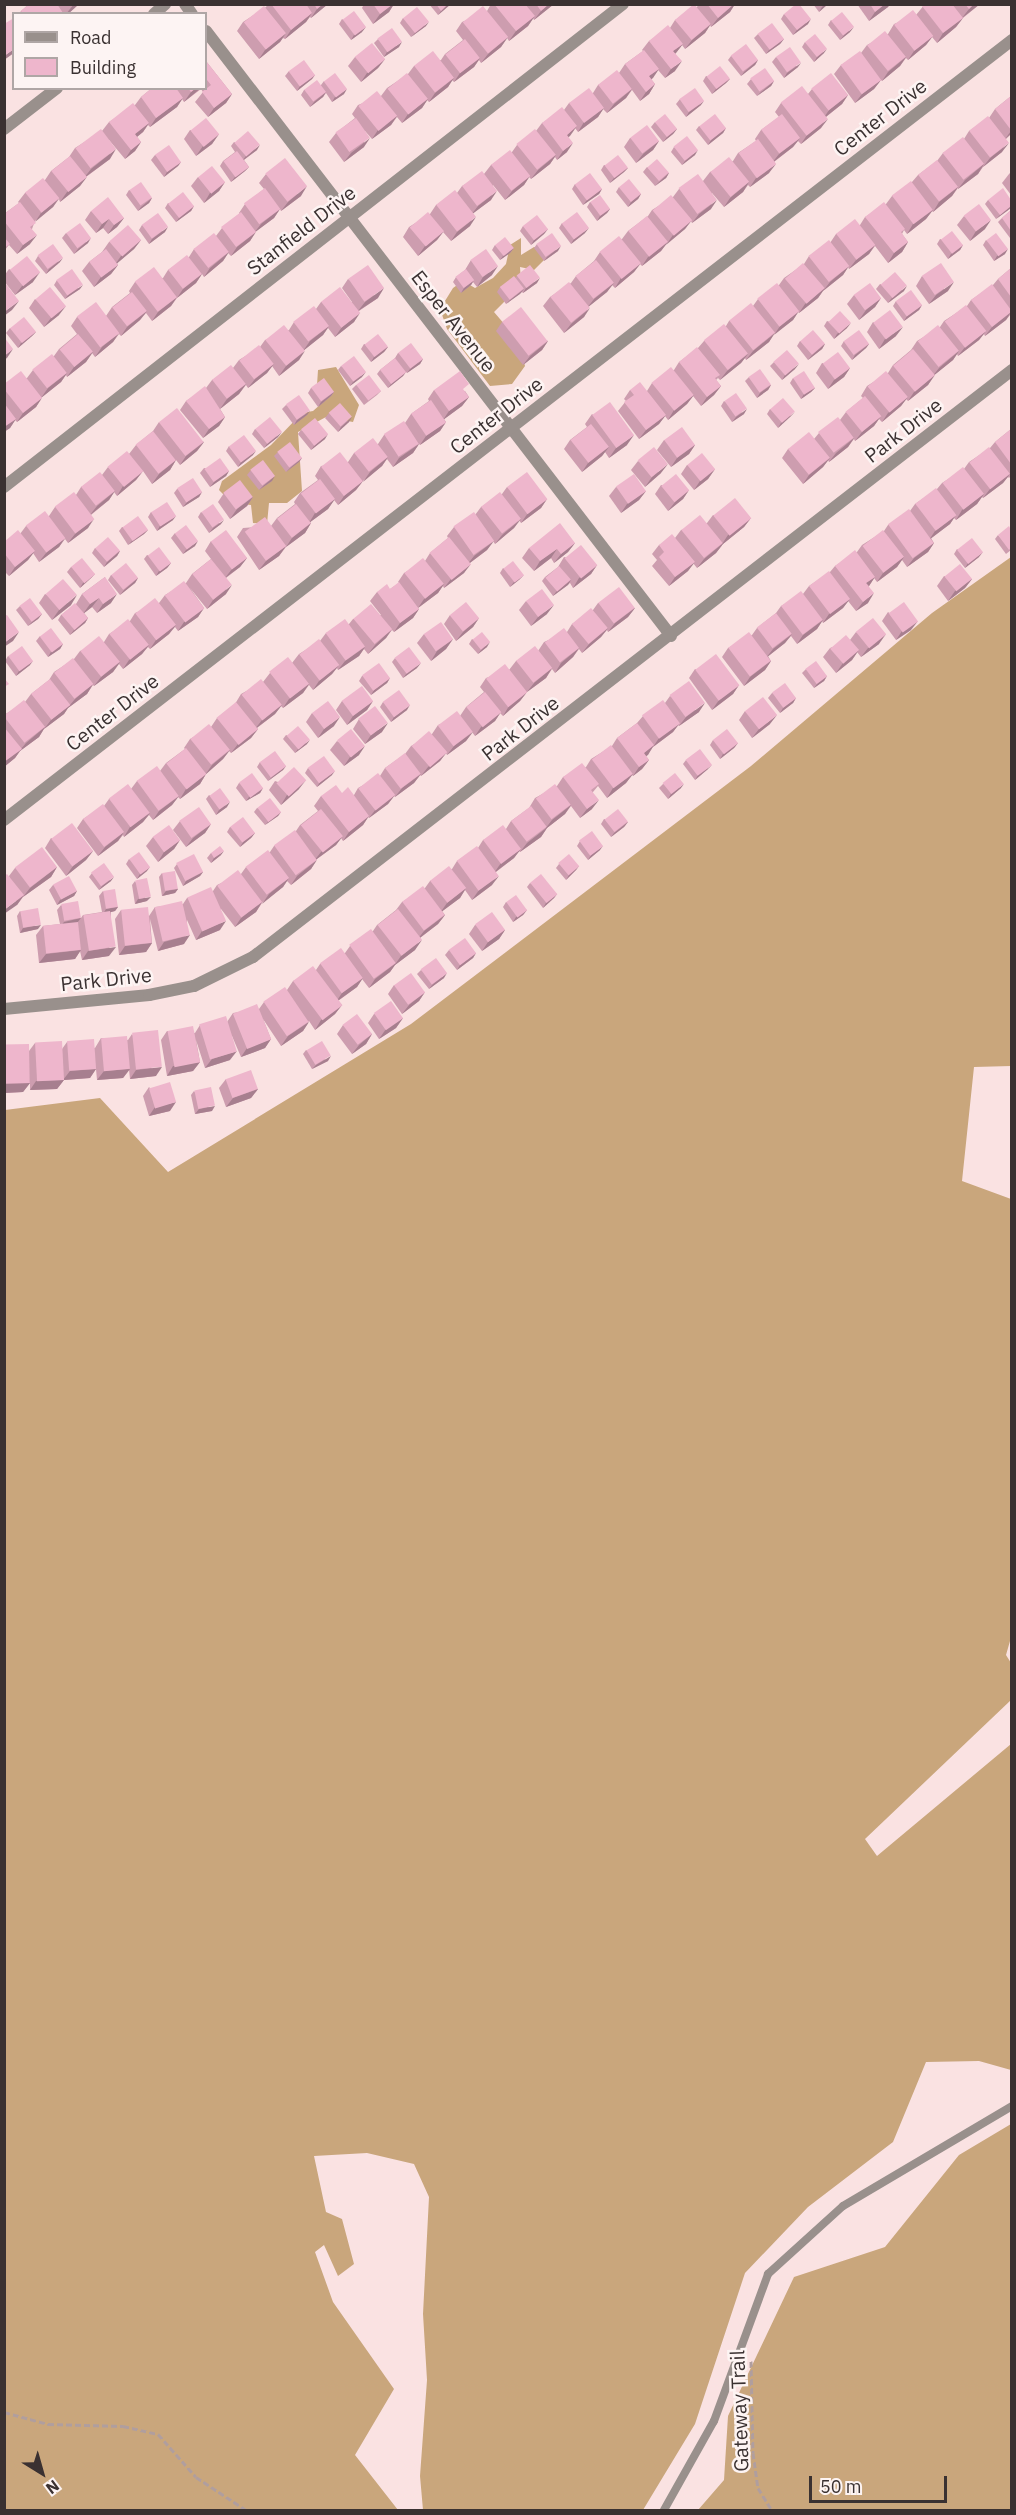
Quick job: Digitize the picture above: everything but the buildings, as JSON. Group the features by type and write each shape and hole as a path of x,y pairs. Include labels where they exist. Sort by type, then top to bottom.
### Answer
{"street":[{"name":"Stanfield Drive","path":"4,487 623,4"},
{"name":"Esper Avenue","path":"207,32 513,426 671,636"},
{"name":"Center Drive","path":"4,820 1011,40"},
{"path":"4,129 54,90"},
{"name":"Park Drive","path":"4,1009 149,995 194,986 253,957 671,636 1011,370"}],"lane":[{"path":"664,2511 714,2421 768,2274 843,2206 1011,2106"}],"path":[{"name":"Gateway Trail","path":"750,2350 753,2453 758,2488 772,2511"},
{"path":"4,2412 48,2424 123,2426 158,2434 196,2477 246,2511"}],"shaded area":[{"path":"521,238 521,255 534,247 546,248 544,260 534,270 520,267 521,281 507,282 504,302 494,312 518,340 525,366 512,384 490,386 447,329 440,309 453,288 463,281 475,288 493,278 506,264 510,245"},
{"path":"336,367 359,405 353,422 326,417 298,432 302,491 287,503 269,503 267,524 253,523 251,505 232,503 219,490 222,481 271,445 302,413 313,411 330,396 317,385 318,370"},
{"path":"1011,557 1011,1066 974,1067 962,1181 1011,1199 1012,1634 1006,1655 1011,1663 1011,1700 865,1839 877,1856 1011,1744 1011,2070 979,2061 926,2062 893,2142 808,2207 745,2273 695,2424 643,2510 423,2510 420,2476 427,2380 423,2314 429,2197 414,2164 367,2153 314,2156 326,2212 342,2219 354,2264 338,2276 324,2245 315,2252 333,2302 394,2389 355,2455 398,2510 5,2510 5,1110 100,1098 168,1172 411,1024 751,766 932,613"},
{"path":"1011,2124 1011,2510 698,2510 724,2480 728,2416 794,2277 885,2247 959,2155"}]}
